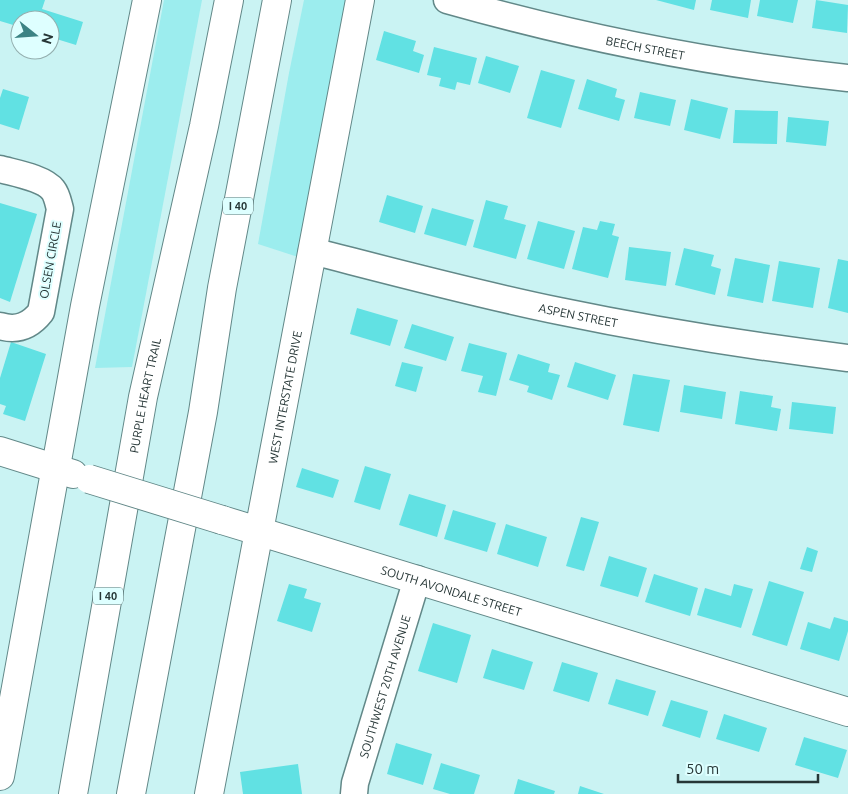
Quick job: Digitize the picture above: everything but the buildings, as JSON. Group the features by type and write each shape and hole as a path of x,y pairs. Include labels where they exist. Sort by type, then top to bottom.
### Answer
{"main road":[{"path":"0,776 86,306 147,0"},
{"path":"204,126 218,0"},
{"name":"PURPLE HEART TRAIL","path":"73,794 143,397 204,126 229,0"},
{"name":"I 40","path":"131,794 203,412 222,288 277,0"},
{"path":"271,34 281,0"},
{"name":"WEST INTERSTATE DRIVE","path":"209,794 360,0"},
{"name":"SOUTH AVONDALE STREET","path":"0,451 258,532 848,712"}],"street":[{"name":"BEECH STREET","path":"447,0 535,24 667,51 778,70 848,78"},
{"name":"OLSEN CIRCLE","path":"0,169 45,183 57,197 60,209 41,312 29,324 19,328 10,329 0,326"},
{"name":"ASPEN STREET","path":"312,252 473,292 560,311 720,340 848,358"},
{"name":"SOUTHWEST 20TH AVENUE","path":"354,794 355,783 417,579"}],"shaded area":[{"path":"164,0 202,0 132,367 95,368"},
{"path":"304,0 348,0 298,257 258,244"}]}
